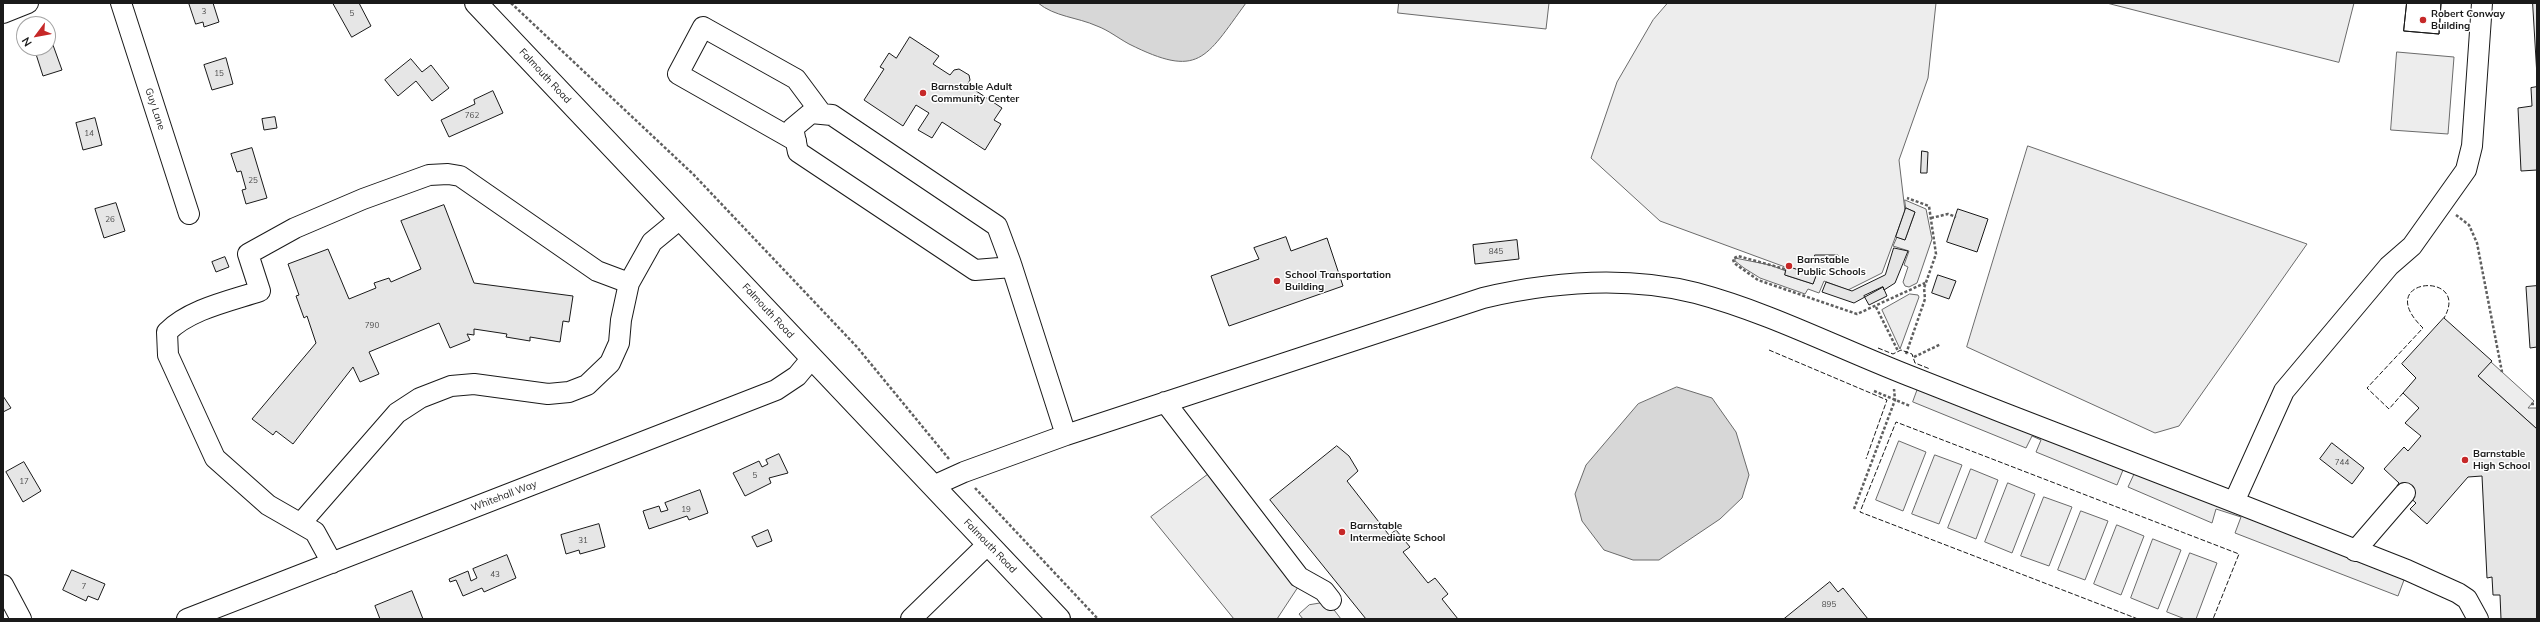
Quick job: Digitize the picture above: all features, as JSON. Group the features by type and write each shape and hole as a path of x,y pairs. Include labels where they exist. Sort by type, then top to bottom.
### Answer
{"main road":[{"name":"Falmouth Road","path":"476,3 987,545 1059,619"}],"street":[{"path":"3,13 28,3"},
{"name":"Guy Lane","path":"121,3 189,214"},
{"path":"2234,502 2284,391 2388,266 2412,246 2466,170 2472,146 2482,3"},
{"path":"796,141 678,74 703,27 796,79 822,114"},
{"path":"1012,267 975,270 798,152 793,128 811,113 832,115 997,226 1012,267 1066,435"},
{"path":"332,563 315,532 268,505 215,458 168,355 166,332 172,326 191,315 260,291 248,254 295,228 363,199 429,175 448,174 460,176 597,271 629,283"},
{"path":"301,523 397,413 420,398 450,386 458,385 474,384 548,394 569,392 587,385 610,363 619,343 621,320 629,283 652,242 680,219"},
{"path":"933,486 962,473 1066,435 1490,297 1565,285 1605,284 1644,286 1693,293 1730,303 1899,372 2407,570 2467,599 2478,619"},
{"name":"Whitehall Way","path":"187,619 776,390 797,376 812,358"},
{"path":"1165,402 1299,577 1324,591 1331,600"},
{"path":"2355,551 2405,493"},
{"path":"922,615 987,545"},
{"path":"3,585 21,619"}],"path":[{"path":"512,3 698,180 857,347 962,473 1098,619"},
{"path":"1906,355 1926,299 1925,283 1936,254 1929,206 1907,198"},
{"path":"1931,218 1948,214 1956,217"},
{"path":"2455,214 2469,225 2477,243 2502,372"},
{"path":"1785,269 1738,256 1732,259 1734,263 1758,280 1853,314 1862,314 1925,283"},
{"path":"1876,307 1900,357"},
{"path":"1908,360 1941,344"},
{"path":"1874,391 1910,406"},
{"path":"1854,510 1895,400"},
{"path":"2531,404 2537,404"}],"shaded area":[{"path":"1038,3 1246,3 1220,38 1209,50 1198,58 1186,61 1171,60 1152,55 1101,28 1059,14"},
{"path":"1399,3 1549,3 1546,29 1398,13"},
{"path":"1668,3 1936,3 1928,78 1899,160 1905,211 1882,273 1848,290 1824,281 1819,293 1808,289 1805,294 1760,278 1735,261 1735,258 1770,265 1786,271 1785,275 1813,284 1815,278 1660,221 1591,158 1617,82 1653,20"},
{"path":"2107,3 2354,3 2339,62"},
{"path":"2397,52 2454,57 2448,134 2391,130"},
{"path":"2028,146 2307,244 2179,426 2155,433 1967,347"},
{"path":"1905,200 1926,209 1932,239 1917,283 1909,287 1905,286 1903,282 1908,267 1904,265 1909,251 1893,246 1897,237 1905,240 1915,212 1906,208"},
{"path":"1910,294 1918,295 1919,297 1900,349 1882,310"},
{"path":"2491,362 2534,401 2528,408 2537,408 2537,429 2478,376"},
{"path":"1924,372 2343,541 2404,580 2398,596 2235,533 2241,517 2216,509 2212,523 2128,487 2134,474 2123,470 2117,485 2036,452 2041,440 2032,436 2026,448 1913,402"},
{"path":"1677,387 1712,398 1736,432 1749,475 1742,498 1720,519 1659,560 1633,560 1604,550 1582,521 1575,494 1586,465 1638,404"},
{"path":"1899,441 1926,452 1903,511 1876,500"},
{"path":"1935,455 1962,465 1939,524 1912,514"},
{"path":"1971,469 1998,480 1976,539 1948,528"},
{"path":"1210,473 1298,587 1277,619 1234,619 1151,517"},
{"path":"2008,483 2035,494 2012,553 1985,542"},
{"path":"2044,497 2072,507 2049,566 2021,556"},
{"path":"2081,511 2108,521 2085,580 2058,570"},
{"path":"2117,525 2144,536 2121,595 2094,584"},
{"path":"2153,539 2181,550 2158,609 2131,598"},
{"path":"2190,553 2217,563 2196,619 2185,619 2167,612"},
{"path":"1328,602 1341,619 1303,619 1299,614 1309,605"}],"building":[{"path":"189,3 213,3 219,22 204,27 203,22 196,24"},
{"path":"333,3 359,3 371,26 352,37"},
{"name":"Robert Conway Building","path":"2407,3 2441,3 2439,34 2404,31"},
{"name":"Robert Conway Building","path":"2407,3 2441,3 2439,34 2404,31"},
{"path":"2533,3 2537,3 2537,76"},
{"name":"Barnstable Adult Community Center","path":"910,37 939,56 933,64 950,75 954,70 959,69 969,75 970,80 967,85 1002,108 994,120 1001,124 985,150 942,122 932,138 918,130 929,113 916,105 903,126 864,100 884,69 880,67 889,53 896,58"},
{"path":"56,53 62,70 43,76 37,56 56,56"},
{"path":"226,58 233,84 212,90 204,65"},
{"path":"411,59 422,72 431,65 449,88 432,101 416,81 398,96 385,80"},
{"path":"2537,87 2537,170 2521,171 2518,108 2532,106 2531,88"},
{"path":"493,91 503,113 449,137 441,120 475,104 474,100"},
{"path":"275,117 277,128 264,130 262,119"},
{"path":"95,118 102,145 83,150 76,123"},
{"path":"252,148 267,198 246,204 242,190 246,189 241,171 237,172 231,154"},
{"path":"1922,151 1928,152 1927,173 1921,173"},
{"path":"116,203 125,231 104,238 95,209"},
{"path":"444,205 474,283 573,296 569,322 563,321 560,342 530,337 530,341 506,337 507,334 474,329 474,335 467,334 470,340 450,348 439,323 369,352 379,374 360,382 353,367 293,444 276,431 273,435 252,419 316,343 307,316 304,318 296,296 299,295 288,264 328,249 349,299 376,288 374,283 389,278 391,282 421,269 401,221"},
{"path":"1906,208 1915,212 1905,240 1896,237"},
{"path":"1958,209 1988,219 1977,252 1947,242"},
{"name":"School Transportation Building","path":"1286,237 1291,251 1327,238 1343,286 1229,326 1211,276 1259,259 1254,248"},
{"path":"1517,240 1519,259 1475,264 1473,245"},
{"path":"1894,248 1908,251 1895,283 1884,290 1883,287 1854,303 1822,292 1826,282 1852,291 1885,275"},
{"path":"1815,255 1838,255 1838,261 1815,261"},
{"path":"225,257 229,267 216,272 212,262"},
{"path":"1787,266 1816,276 1813,284 1785,275"},
{"path":"1938,275 1956,281 1949,299 1932,293"},
{"path":"2537,286 2537,347 2530,348 2526,287"},
{"path":"1883,287 1887,296 1869,305 1864,296"},
{"name":"Barnstable High School","path":"2444,318 2492,361 2478,376 2537,429 2537,619 2501,619 2500,595 2493,595 2492,577 2487,578 2482,476 2468,477 2427,524 2410,509 2416,503 2397,486 2399,483 2384,469 2404,447 2408,451 2421,436 2405,423 2419,408 2403,393 2416,378 2402,364"},
{"path":"3,396 11,408 3,412"},
{"path":"2332,443 2364,468 2352,484 2320,459"},
{"name":"Barnstable Intermediate School","path":"1337,446 1349,456 1358,471 1347,481 1389,535 1396,530 1410,547 1403,552 1428,583 1435,578 1448,594 1442,599 1458,619 1366,619 1270,500"},
{"path":"779,454 788,473 769,478 771,483 745,496 733,473 759,461 762,467 768,464 766,460"},
{"path":"24,462 41,491 23,502 6,472"},
{"path":"700,490 708,513 689,520 687,516 649,529 643,511 659,506 661,512 668,510 665,503"},
{"path":"599,524 605,547 580,554 579,550 566,554 561,535"},
{"path":"768,530 772,541 757,547 752,537"},
{"path":"507,555 516,578 484,592 482,588 463,596 456,580 450,582 449,579 468,571 471,581 477,578 473,569"},
{"path":"72,570 105,584 98,600 88,596 86,601 63,590"},
{"path":"1830,582 1838,592 1843,588 1868,619 1784,619"},
{"path":"412,591 423,619 380,619 375,606"}],"fence":[{"path":"2403,393 2389,409 2367,388 2423,328 2410,311 2408,298 2414,290 2424,286 2436,287 2445,292 2449,303 2444,318"},
{"path":"1878,348 1893,354 1901,350 1912,354 1915,363 1930,369"},
{"path":"1769,350 1887,400 1866,459"},
{"path":"2138,619 1860,512 1896,422 2239,554 2213,619"}],"place":[{"name":"Robert Conway Building","path":"2423,20"},
{"name":"Barnstable Adult Community Center","path":"923,93"},
{"name":"Barnstable Public Schools","path":"1789,266"},
{"name":"School Transportation Building","path":"1277,281"},
{"name":"Barnstable High School","path":"2465,460"},
{"name":"Barnstable Intermediate School","path":"1342,532"}]}
